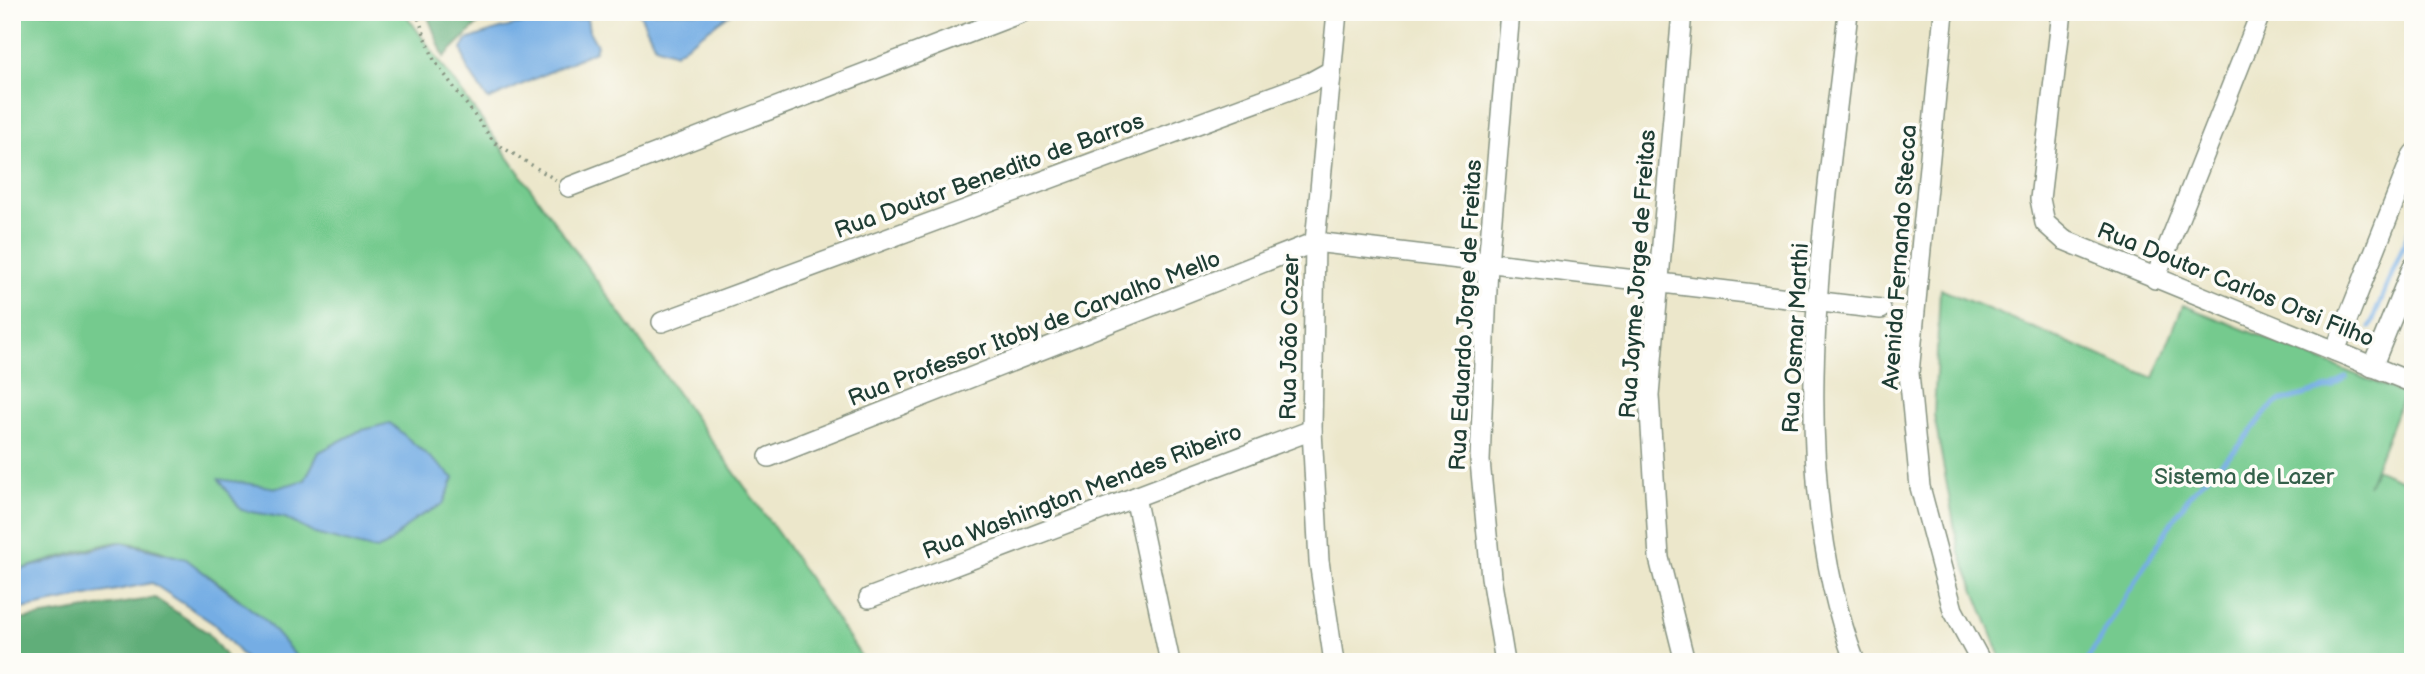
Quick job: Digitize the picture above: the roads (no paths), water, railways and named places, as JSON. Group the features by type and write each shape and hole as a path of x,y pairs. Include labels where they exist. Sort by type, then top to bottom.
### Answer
{"street":[{"path":"569,187 1023,12"},
{"name":"Rua João Cozer","path":"1334,662 1319,561 1312,430 1315,242 1337,12"},
{"name":"Rua Eduardo Jorge de Freitas","path":"1505,662 1491,577 1480,460 1488,264 1510,12"},
{"name":"Rua Jayme Jorge de Freitas","path":"1682,12 1648,395 1659,558 1685,662"},
{"name":"Rua Osmar Marthi","path":"1848,12 1817,302 1815,444 1826,559 1855,662"},
{"name":"Avenida Fernando Stecca","path":"1944,12 1909,373 1920,487 1953,610 1981,662"},
{"name":"Rua Doutor Carlos Orsi Filho","path":"2062,12 2040,199 2045,223 2064,240 2413,383"},
{"path":"2155,279 2261,12"},
{"name":"Rua Doutor Benedito de Barros","path":"662,323 1298,86 1331,71"},
{"path":"2335,351 2413,154"},
{"path":"1315,242 1881,309"},
{"name":"Rua Professor Itoby de Carvalho Mello","path":"769,457 1315,242"},
{"path":"2372,367 2413,266"},
{"name":"Rua Washington Mendes Ribeiro","path":"869,598 1312,430"},
{"path":"1135,497 1167,661"}],"water":[{"path":"639,12 733,12 675,53 655,46"},
{"path":"587,17 589,31 597,45 595,51 488,100 467,68 462,49 467,40 519,24"},
{"path":"390,423 454,478 443,504 415,519 386,546 376,550 315,534 285,518 241,510 219,479 277,488 305,480 319,452 359,431"},
{"path":"120,542 186,559 264,619 301,662 248,662 214,624 152,583 12,611 12,572"}],"waterway":[{"path":"2370,327 2413,222"},
{"path":"2086,662 2193,491 2241,444 2266,412 2278,402 2332,387 2346,377"}],"park label":[{"name":"Sistema de Lazer","path":"2244,476"}]}
